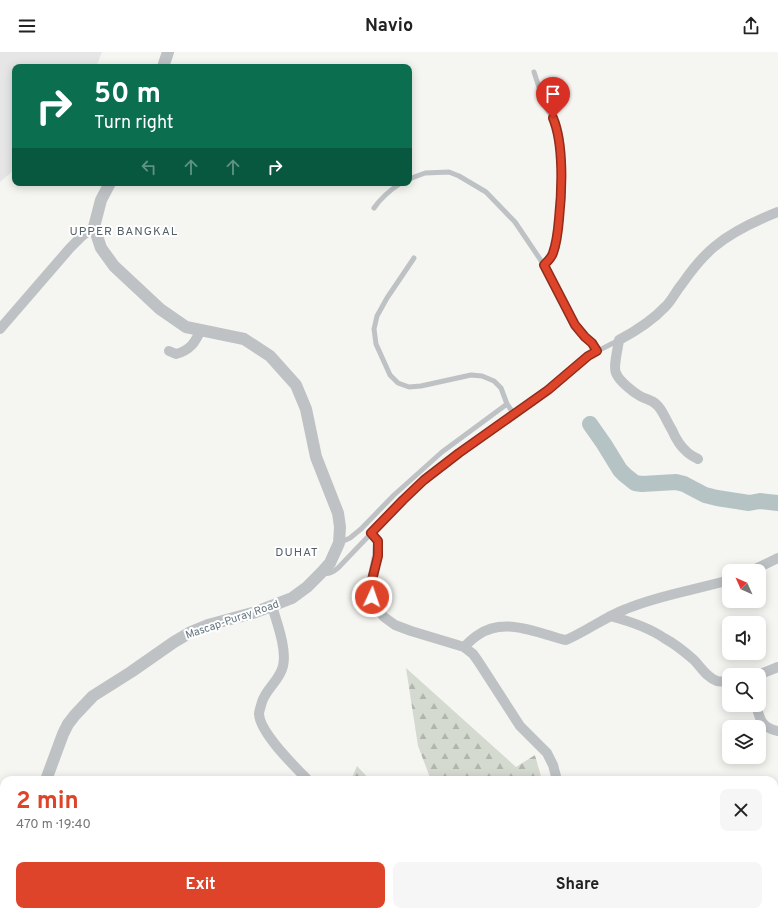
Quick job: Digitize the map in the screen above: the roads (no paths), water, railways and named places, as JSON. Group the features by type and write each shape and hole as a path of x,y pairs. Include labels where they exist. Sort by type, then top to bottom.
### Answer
{"street":[{"path":"164,64 168,52"},
{"path":"0,329 70,248 94,227 101,200 108,186"},
{"path":"698,459 687,452 680,444 672,432 664,413 658,406 652,401 640,397 619,379 615,372 614,366 618,340 653,319 667,306 683,282 713,248 727,236 760,219 778,212"},
{"name":"Mascap-Puray Road","path":"47,776 62,734 68,724 93,696 132,672 190,632 208,625 256,612 292,598 307,587 330,563 339,543 340,527 338,513 316,457 306,409 296,385 270,356 244,339 186,327 160,309 114,266 101,248 94,227"},
{"path":"169,351 176,354 187,350 196,340 201,330"},
{"path":"371,533 378,541 378,556 371,587 372,597 376,607 384,617 395,625 464,647 472,654 520,726 547,753 553,765 556,776"},
{"path":"766,564 778,558"},
{"path":"464,647 479,634 490,628 501,626 513,626 566,640 626,609 666,595 722,582"},
{"path":"272,606 284,649 283,666 279,676 268,690 262,702 259,715 262,725 271,740 304,776"},
{"path":"610,616 630,622 664,637 683,650 709,677 722,681"},
{"path":"766,672 778,667"},
{"path":"759,712 763,723 768,728 778,731"}],"lane":[{"path":"534,72 545,106 553,118 556,126 560,159 561,202 558,235 553,254 544,265"},
{"path":"412,178 425,172 449,172 459,176 486,192 515,222 544,265 575,325 592,343 597,351"},
{"path":"374,208 387,192 396,186"},
{"path":"414,258 387,298 377,316 374,330 376,344 390,375 398,383 409,387 471,376 482,376 494,381 501,388 507,404 514,414"},
{"path":"321,573 331,573 338,568 424,480 459,453 548,390 588,356 618,340"},
{"path":"339,543 350,538 361,529 394,495 442,452 507,404"}],"waterway":[{"path":"590,424 620,470 635,483 676,482 684,484 705,495 717,498 749,503 760,501 778,503"}],"district":[{"name":"UPPER BANGKAL","path":"124,231"},
{"name":"DUHAT","path":"297,552"}]}
